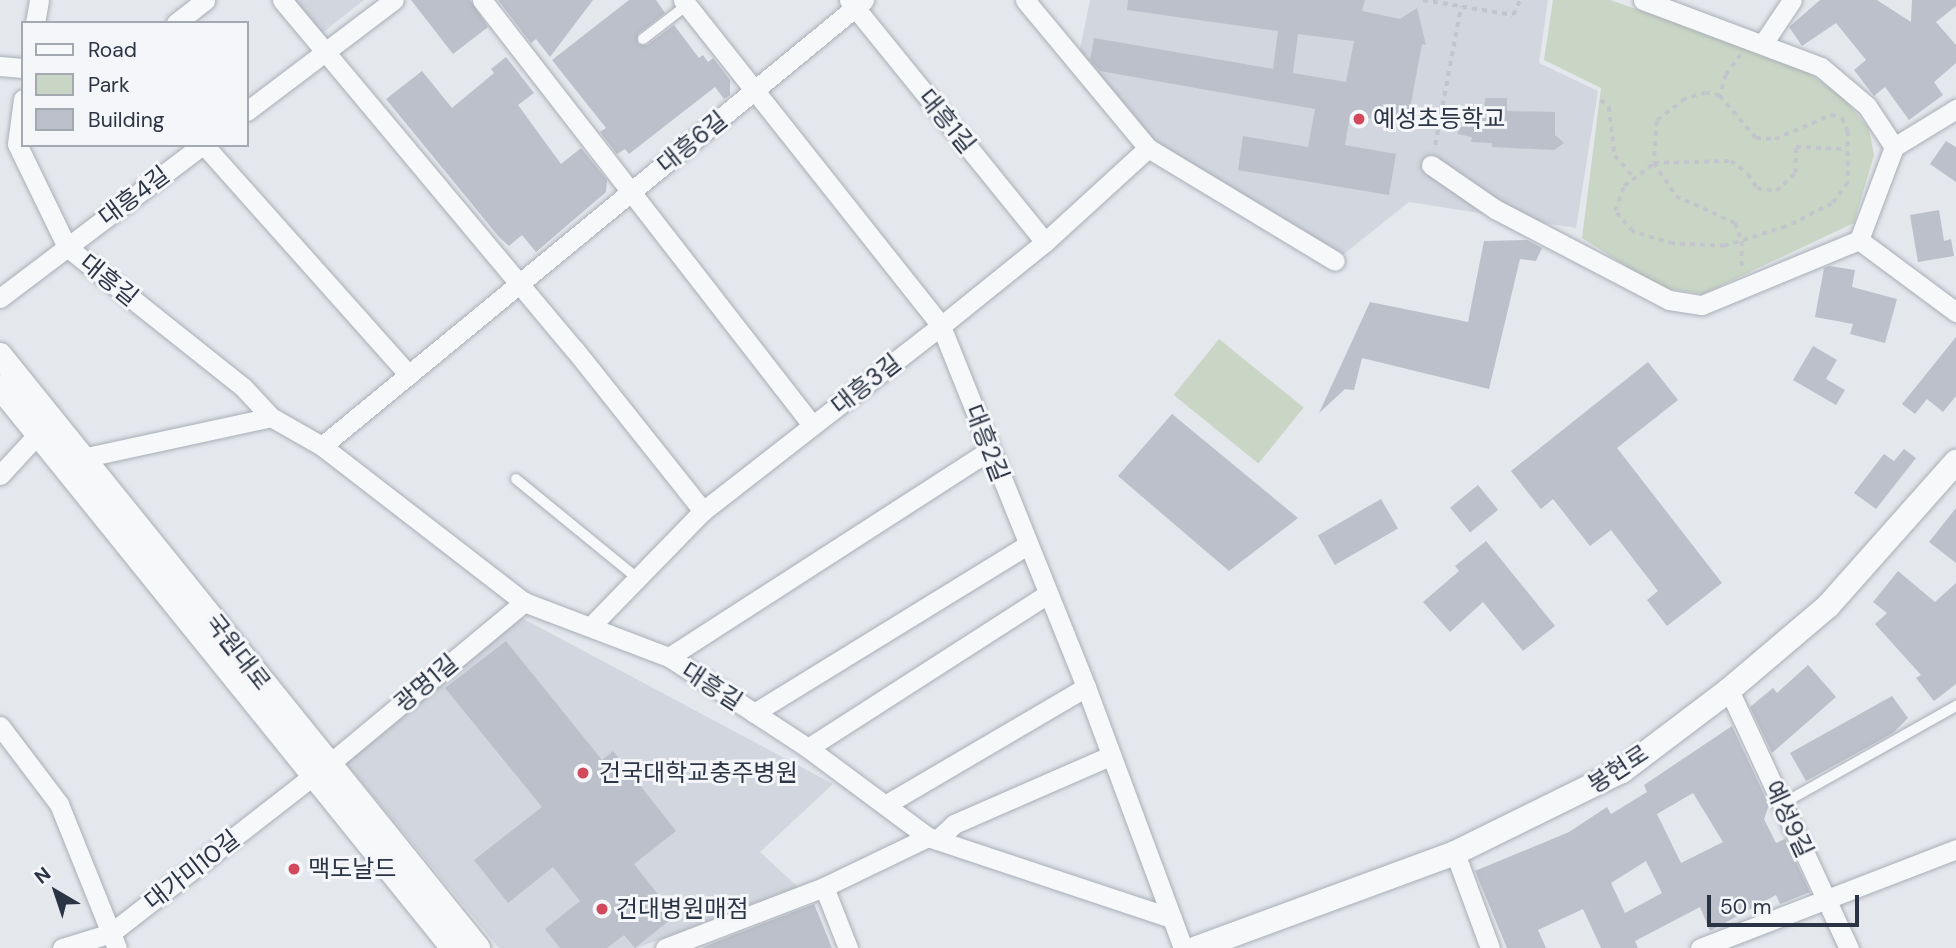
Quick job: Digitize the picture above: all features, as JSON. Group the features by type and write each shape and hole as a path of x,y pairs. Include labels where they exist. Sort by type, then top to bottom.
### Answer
{"street":[{"path":"35,21 39,0"},
{"path":"179,21 205,0"},
{"path":"282,0 519,284 703,511"},
{"path":"248,110 394,0"},
{"path":"482,0 812,425"},
{"path":"1025,0 1148,148 1335,261"},
{"path":"1643,0 1674,4 1821,67 1867,106 1894,147"},
{"path":"1758,41 1793,0"},
{"name":"대흥6길","path":"323,446 753,92 856,2"},
{"name":"대흥1길","path":"856,2 1045,242"},
{"name":"대흥2길","path":"685,3 941,326 1046,595 1086,687 1183,948"},
{"path":"0,66 21,68"},
{"path":"1431,166 1495,209 1642,288 1670,300 1702,305 1734,294 1791,265 1859,240 1894,147 1956,108"},
{"name":"대흥길","path":"21,114 17,144 67,247 243,387 271,417 323,446 524,602 668,657 807,748 932,838 1172,918"},
{"name":"대흥4길","path":"0,298 200,147"},
{"path":"205,147 409,375"},
{"name":"대흥3길","path":"591,626 703,511 1045,242 1148,148"},
{"path":"1859,240 1956,312"},
{"name":"국원대로","path":"0,355 321,770 453,948"},
{"name":"국원대로","path":"0,387 321,770 478,948"},
{"path":"82,458 271,417"},
{"path":"0,475 38,435"},
{"path":"668,657 989,450"},
{"name":"봉현로","path":"1198,948 1455,853 1622,771 1729,690 1828,606 1956,462"},
{"path":"754,713 1027,545"},
{"path":"807,748 1046,595"},
{"name":"광명1길","path":"321,770 524,602"},
{"path":"885,805 1086,687"},
{"name":"예성9길","path":"1729,690 1849,948"},
{"path":"0,726 60,804 114,940"},
{"path":"665,948 824,887 932,838 954,824 1110,756"},
{"name":"대가미10길","path":"62,948 114,940 321,770"},
{"path":"1700,948 1956,849"},
{"path":"1455,853 1490,948"},
{"path":"824,887 848,948"}],"lane":[{"path":"643,39 685,3"},
{"path":"516,479 637,578"},
{"path":"1782,804 1956,706"}],"path":[{"path":"1423,0 1513,15 1520,0"},
{"path":"1431,166 1461,6"},
{"path":"1720,96 1726,75 1758,41"},
{"path":"1734,294 1743,263 1742,241 1735,223 1676,196 1654,163 1657,121 1685,99 1706,93 1720,96 1756,138 1775,139 1831,115 1842,118 1849,131 1845,149 1851,171 1832,204 1786,227 1742,241 1726,246 1674,244 1633,232 1615,211 1624,186 1654,163 1731,161 1748,174 1756,188 1776,191 1795,173 1796,147 1845,149"},
{"path":"1601,100 1609,107 1615,156 1634,178"}],"shaded area":[{"path":"294,0 364,0 321,34"},
{"name":"예성초등학교","path":"1090,0 1548,0 1539,63 1598,91 1576,228 1409,202 1335,261 1148,148 1077,64"},
{"name":"건국대학교충주병원","path":"522,618 833,784 760,852 798,887 637,948 499,948 345,762"}],"green space":[{"path":"1553,0 1610,0 1795,64 1842,96 1869,129 1874,155 1854,223 1703,294 1659,287 1582,238 1601,88 1544,60"},
{"path":"1219,339 1304,408 1258,464 1174,395"}],"building":[{"path":"411,0 470,0 488,27 453,54"},
{"path":"498,0 593,0 550,57 536,39 531,43"},
{"path":"629,0 656,0 665,13 638,34 638,44 647,45 674,25 699,58 703,55 708,62 713,58 730,80 730,95 724,99 715,87 629,154 625,149 617,154 600,132 606,128 552,60"},
{"path":"1128,0 1365,0 1362,11 1400,19 1417,8 1426,45 1422,44 1407,125 1350,115 1345,145 1396,154 1389,195 1238,170 1243,136 1308,147 1315,109 1100,71 1090,60 1094,38 1273,69 1278,31 1127,10","holes":["1298,34 1354,41 1346,82 1293,73"]},
{"path":"1820,0 1877,0 1911,22 1912,0 1956,0 1956,6 1936,22 1956,45 1956,63 1934,82 1943,95 1909,120 1885,87 1874,96 1854,70 1866,60 1836,23 1802,46 1789,27"},
{"path":"506,57 534,93 518,105 561,164 581,148 607,180 606,192 536,252 522,235 509,246 499,237 386,99 422,71 452,108 494,73 491,69"},
{"path":"1485,98 1507,98 1507,111 1555,112 1555,135 1564,143 1554,150 1492,147 1492,143 1471,142 1472,137 1457,134 1464,122 1484,117"},
{"path":"1946,141 1956,147 1956,182 1930,164"},
{"path":"1939,210 1944,241 1951,239 1954,256 1918,262 1910,215"},
{"path":"1527,240 1542,248 1536,261 1520,259 1489,389 1362,358 1354,390 1345,389 1319,413 1370,302 1468,322 1484,241"},
{"path":"1829,266 1855,270 1852,287 1897,299 1885,343 1850,334 1853,324 1815,317 1824,268"},
{"path":"1956,337 1956,396 1943,412 1927,399 1915,414 1902,404"},
{"path":"1813,346 1837,360 1826,379 1845,390 1836,405 1793,380"},
{"path":"1648,362 1678,400 1617,448 1722,583 1667,626 1647,600 1658,591 1611,530 1590,546 1553,499 1541,509 1511,471"},
{"path":"1172,414 1298,518 1229,571 1118,476"},
{"path":"1904,449 1916,458 1876,509 1854,493 1884,454 1894,461"},
{"path":"1478,485 1498,510 1470,533 1450,508"},
{"path":"1381,499 1398,528 1335,565 1318,536"},
{"path":"1956,508 1956,563 1929,542"},
{"path":"1486,541 1555,626 1523,651 1483,602 1450,632 1423,602 1459,571 1455,566"},
{"path":"1898,571 1935,602 1956,583 1956,684 1934,701 1916,678 1921,675 1875,624 1887,613 1873,602"},
{"name":"건국대학교충주병원","path":"506,641 602,760 613,751 676,831 634,864 675,916 635,948 624,935 607,948 560,948 545,929 580,901 553,867 508,903 474,860 542,807 445,688"},
{"path":"1808,665 1836,697 1772,753 1750,707 1773,688 1777,693"},
{"path":"1892,696 1908,718 1893,733 1806,781 1790,753"},
{"path":"1732,726 1769,805 1764,819 1776,843 1785,839 1810,892 1780,904 1776,895 1710,931 1700,907 1635,941 1638,948 1601,948 1583,909 1538,930 1546,948 1507,948 1475,871 1569,832 1607,807 1611,814 1647,792 1644,785","holes":["1693,793 1723,842 1681,863 1657,814","1646,861 1662,893 1625,913 1611,883"]},
{"path":"814,904 832,948 702,948 718,941"}],"place":[{"name":"예성초등학교","path":"1359,119"},
{"name":"건국대학교충주병원","path":"583,773"},
{"name":"맥도날드","path":"294,869"},
{"name":"건대병원매점","path":"602,909"}]}
